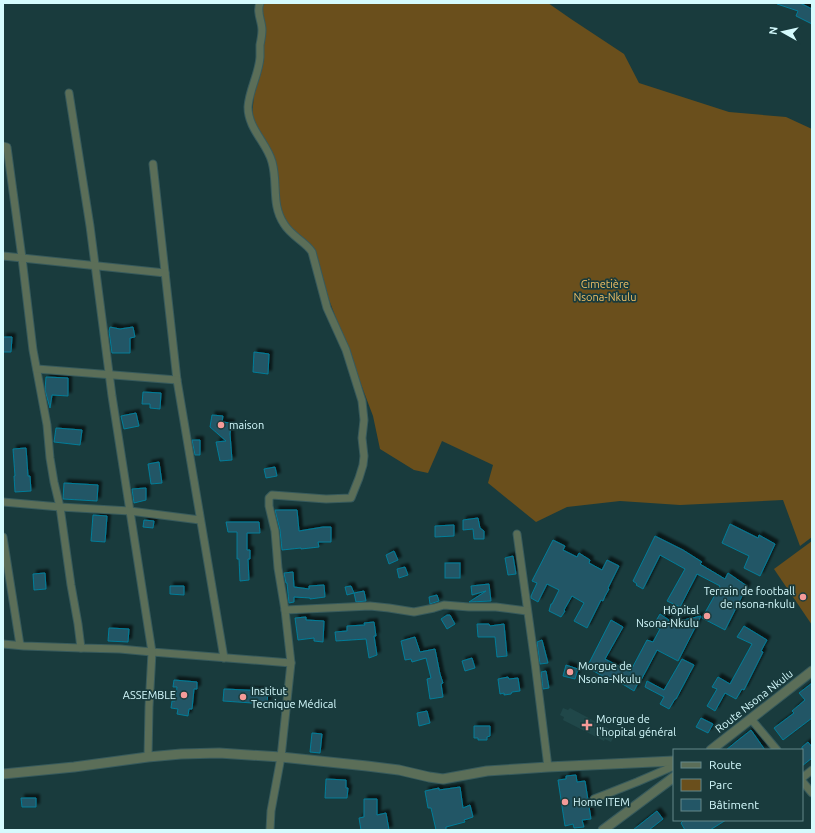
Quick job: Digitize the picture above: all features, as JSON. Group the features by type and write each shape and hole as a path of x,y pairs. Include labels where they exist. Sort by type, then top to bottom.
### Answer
{"street":[{"path":"260,3 258,10 262,31 260,56 248,107 249,117 272,161 276,202 281,219 288,229 312,252 327,308 346,350 356,380 362,401 364,420 362,438 364,456 363,465 360,478 351,498 326,499 272,495 269,498 269,506 275,531 278,568 285,610 291,663 281,757 271,811 270,830"},
{"path":"68,93 89,218 110,375 152,652 148,757"},
{"path":"3,146 7,147 33,350 47,425 50,458 60,508 81,648"},
{"path":"153,164 177,380 224,658"},
{"path":"3,256 165,273"},
{"path":"37,369 177,380"},
{"path":"3,502 60,508 130,511 200,520"},
{"path":"516,534 548,766"},
{"path":"3,537 20,646"},
{"path":"285,610 370,606 414,612 444,605 469,608 496,607 527,611"},
{"path":"3,644 20,646 120,649 291,663"},
{"name":"Route Nsona Nkulu","path":"712,749 812,672"},
{"path":"751,719 776,749"},
{"path":"3,774 74,767 148,757 219,753 281,757 399,770 443,779 487,771 548,766 673,761"},
{"path":"594,799 673,766"},
{"path":"803,777 812,770"},
{"path":"602,830 673,779"},
{"path":"803,782 812,793"}],"shaded area":[{"name":"Morgue de l'hopital général","path":"563,708 568,710 570,708 611,730 610,732 615,734 611,742 605,739 604,741 563,720 564,717 560,715"}],"green space":[{"name":"Cimetière Nsona-Nkulu","path":"262,3 548,3 624,54 639,83 729,112 786,117 812,129 812,537 800,546 783,500 680,505 620,501 567,507 536,522 488,483 493,465 442,441 428,473 414,470 380,449 373,416 328,297 315,250 291,228 281,215 277,198 278,179 252,117"},
{"name":"Terrain de football de nsona-nkulu","path":"812,541 812,625 774,569"}],"building":[{"path":"777,3 800,3 812,9 812,24 796,16 798,11"},
{"path":"110,327 120,329 133,327 135,337 130,338 130,353 112,353 109,331"},
{"path":"3,337 12,337 11,352 3,352"},
{"path":"254,352 269,354 268,374 253,372"},
{"path":"46,377 68,378 68,396 52,395 50,408 45,390"},
{"path":"143,392 161,393 160,409 150,408 150,404 142,404"},
{"path":"136,413 139,426 124,429 121,416"},
{"path":"212,415 223,416 222,422 231,423 230,434 232,460 220,461 216,442 226,441 210,427"},
{"path":"56,428 82,430 80,445 54,442"},
{"path":"192,440 200,440 200,455 195,455"},
{"path":"26,448 28,476 30,476 31,491 15,492 13,449"},
{"path":"159,462 162,483 151,484 148,464"},
{"path":"275,467 277,476 266,478 264,469"},
{"path":"64,483 98,485 97,501 63,499"},
{"path":"146,488 146,500 134,503 132,489"},
{"path":"275,510 297,510 299,531 331,527 331,542 318,542 319,547 282,550 280,530"},
{"path":"93,515 107,516 105,542 91,541"},
{"path":"478,518 480,528 484,531 484,539 474,539 473,529 463,530 463,520"},
{"path":"144,520 154,521 153,528 143,527"},
{"path":"226,522 259,522 260,533 247,533 247,550 250,550 250,559 248,559 249,580 240,581 239,559 237,559 237,532 228,532"},
{"path":"730,524 758,538 759,535 775,544 760,576 744,568 749,556 722,543"},
{"path":"454,525 454,536 435,537 435,526"},
{"path":"655,536 683,550 702,562 700,564 725,579 728,573 747,586 725,630 702,618 720,586 697,574 680,607 667,601 685,569 660,555 643,589 636,585 637,584 633,581"},
{"path":"553,540 565,546 563,550 577,557 579,553 590,560 589,563 602,570 607,560 619,566 603,601 601,600 587,628 574,621 584,603 572,596 561,617 549,611 551,604 559,590 547,584 538,602 531,598 537,583 532,581"},
{"path":"394,551 398,560 389,564 386,555"},
{"path":"513,556 516,574 508,575 505,558"},
{"path":"445,563 460,563 460,578 445,578"},
{"path":"405,567 408,575 399,578 397,569"},
{"path":"293,572 294,587 309,589 309,586 324,585 325,597 310,599 294,597 294,602 289,603 287,583 284,573"},
{"path":"45,573 46,589 34,590 33,574"},
{"path":"489,584 491,601 469,602 486,591 472,595 471,586"},
{"path":"170,586 184,586 184,595 170,594"},
{"path":"351,586 354,593 347,595 345,587"},
{"path":"364,591 366,601 356,602 354,593"},
{"path":"437,595 439,601 430,604 429,597"},
{"path":"660,614 669,620 666,624 701,616 678,661 657,650 634,691 616,680 614,683 587,667 611,620 623,627 605,659 630,672 647,640 653,642 660,629 653,626"},
{"path":"447,615 450,615 455,624 447,629 441,619"},
{"path":"306,617 306,620 324,621 323,642 314,641 314,638 298,640 295,618"},
{"path":"374,622 376,636 374,636 377,655 369,658 366,639 336,641 335,632 347,631 347,626 365,625 364,623"},
{"path":"477,624 489,624 490,626 504,624 507,656 497,657 495,637 478,637"},
{"path":"744,626 767,640 761,651 763,652 744,690 742,689 736,699 725,693 715,711 707,706 717,689 712,687 718,677 730,684 752,644 737,637"},
{"path":"109,628 129,629 128,642 108,641"},
{"path":"415,637 420,652 435,649 443,683 441,684 443,697 430,699 427,679 431,678 426,658 412,662 411,659 405,660 401,641"},
{"path":"542,640 548,663 540,664 537,642"},
{"path":"472,658 475,668 465,671 462,661"},
{"path":"682,659 694,665 669,709 660,704 664,697 645,687 647,681 664,690"},
{"name":"Morgue de Nsona-Nkulu","path":"566,665 578,669 575,679 563,676"},
{"path":"546,671 549,688 543,689 541,672"},
{"path":"508,677 509,679 518,678 520,691 512,692 511,694 500,694 498,679"},
{"name":"ASSEMBLE","path":"174,680 197,682 197,689 194,689 192,709 189,709 188,716 177,714 178,709 171,708 172,701 175,701 177,687 173,687"},
{"path":"812,683 812,718 783,740 774,728 794,713 792,711 805,700 799,693"},
{"path":"224,689 268,691 267,704 223,701"},
{"path":"427,711 430,723 419,726 417,713"},
{"path":"701,718 713,724 708,733 696,727"},
{"path":"474,726 490,726 490,736 487,737 487,740 478,740 478,738 474,738"},
{"path":"751,730 764,749 727,749"},
{"path":"312,733 322,734 320,753 310,752"},
{"path":"808,742 812,747 812,758 803,765 803,749 802,747"},
{"path":"576,775 577,782 585,781 591,819 582,820 584,827 574,828 573,824 565,826 558,780 566,779 566,776"},
{"path":"326,779 346,780 346,788 348,788 347,798 325,798"},
{"path":"460,787 463,808 470,805 473,817 464,820 465,822 446,827 446,830 436,830 431,808 428,808 425,791 439,788 439,790"},
{"path":"21,798 36,798 36,807 22,807"},
{"path":"364,799 377,799 377,815 386,813 389,830 361,830 359,818 364,817"},
{"path":"657,811 663,819 649,830 633,830"},
{"path":"683,821 724,821 710,830 685,830 681,823"}],"place":[{"name":"maison","path":"221,425"},
{"name":"Terrain de football de nsona-nkulu","path":"803,597"},
{"name":"Hôpital Nsona-Nkulu","path":"707,616"},
{"name":"Morgue de Nsona-Nkulu","path":"570,672"},
{"name":"ASSEMBLE","path":"184,695"},
{"name":"Institut Tecnique Médical","path":"243,697"},
{"name":"Morgue de l'hopital général","path":"587,725"},
{"name":"Home ITEM","path":"565,802"}]}
